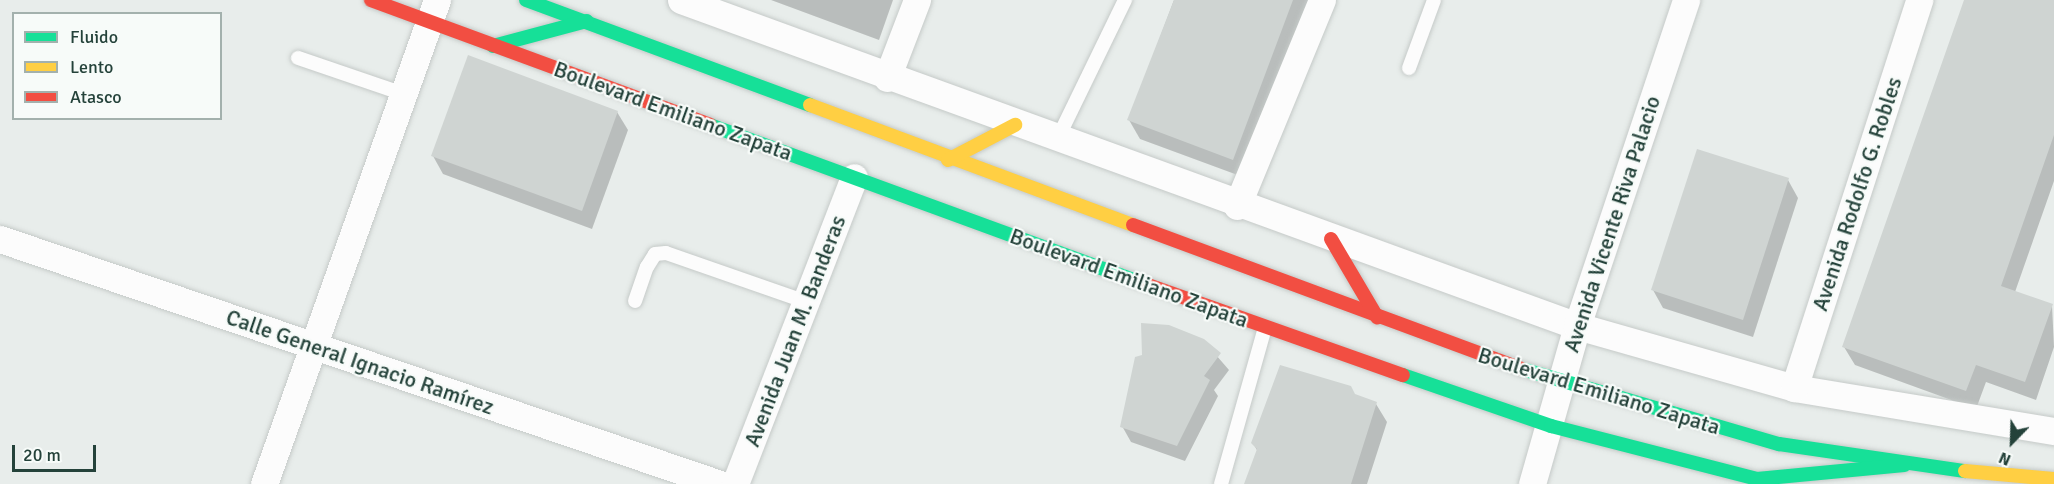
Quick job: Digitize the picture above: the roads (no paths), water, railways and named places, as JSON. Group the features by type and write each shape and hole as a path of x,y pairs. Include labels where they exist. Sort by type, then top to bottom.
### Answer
{"main road":[{"name":"Boulevard Emiliano Zapata","path":"371,0 433,11 494,46 1265,327 1551,426 1756,481 1904,465"},
{"name":"Boulevard Emiliano Zapata","path":"526,0 979,172 1562,384 1729,432 1904,465 2054,479"},
{"path":"494,46 586,21"},
{"path":"948,160 1015,125"},
{"path":"979,172 991,189"},
{"path":"1010,215 1028,241"},
{"path":"1331,239 1377,317"}],"street":[{"path":"681,0 1237,206 1577,326 1794,388 2054,431"},
{"path":"887,78 917,0"},
{"path":"1237,206 1322,0"},
{"name":"Avenida Vicente Riva Palacio","path":"1532,484 1551,426 1577,326 1686,0"},
{"name":"Avenida Rodolfo G. Robles","path":"1794,388 1919,0"},
{"path":"264,484 433,11"},
{"name":"Avenida Juan M. Banderas","path":"735,484 854,177"},
{"name":"Calle General Ignacio Ramírez","path":"0,239 720,484"}],"lane":[{"path":"1057,140 1125,0"},
{"path":"1409,68 1434,0"},
{"path":"298,58 404,94"},
{"path":"635,301 647,267 655,255 666,253 807,302"},
{"path":"1221,484 1265,327"}]}
